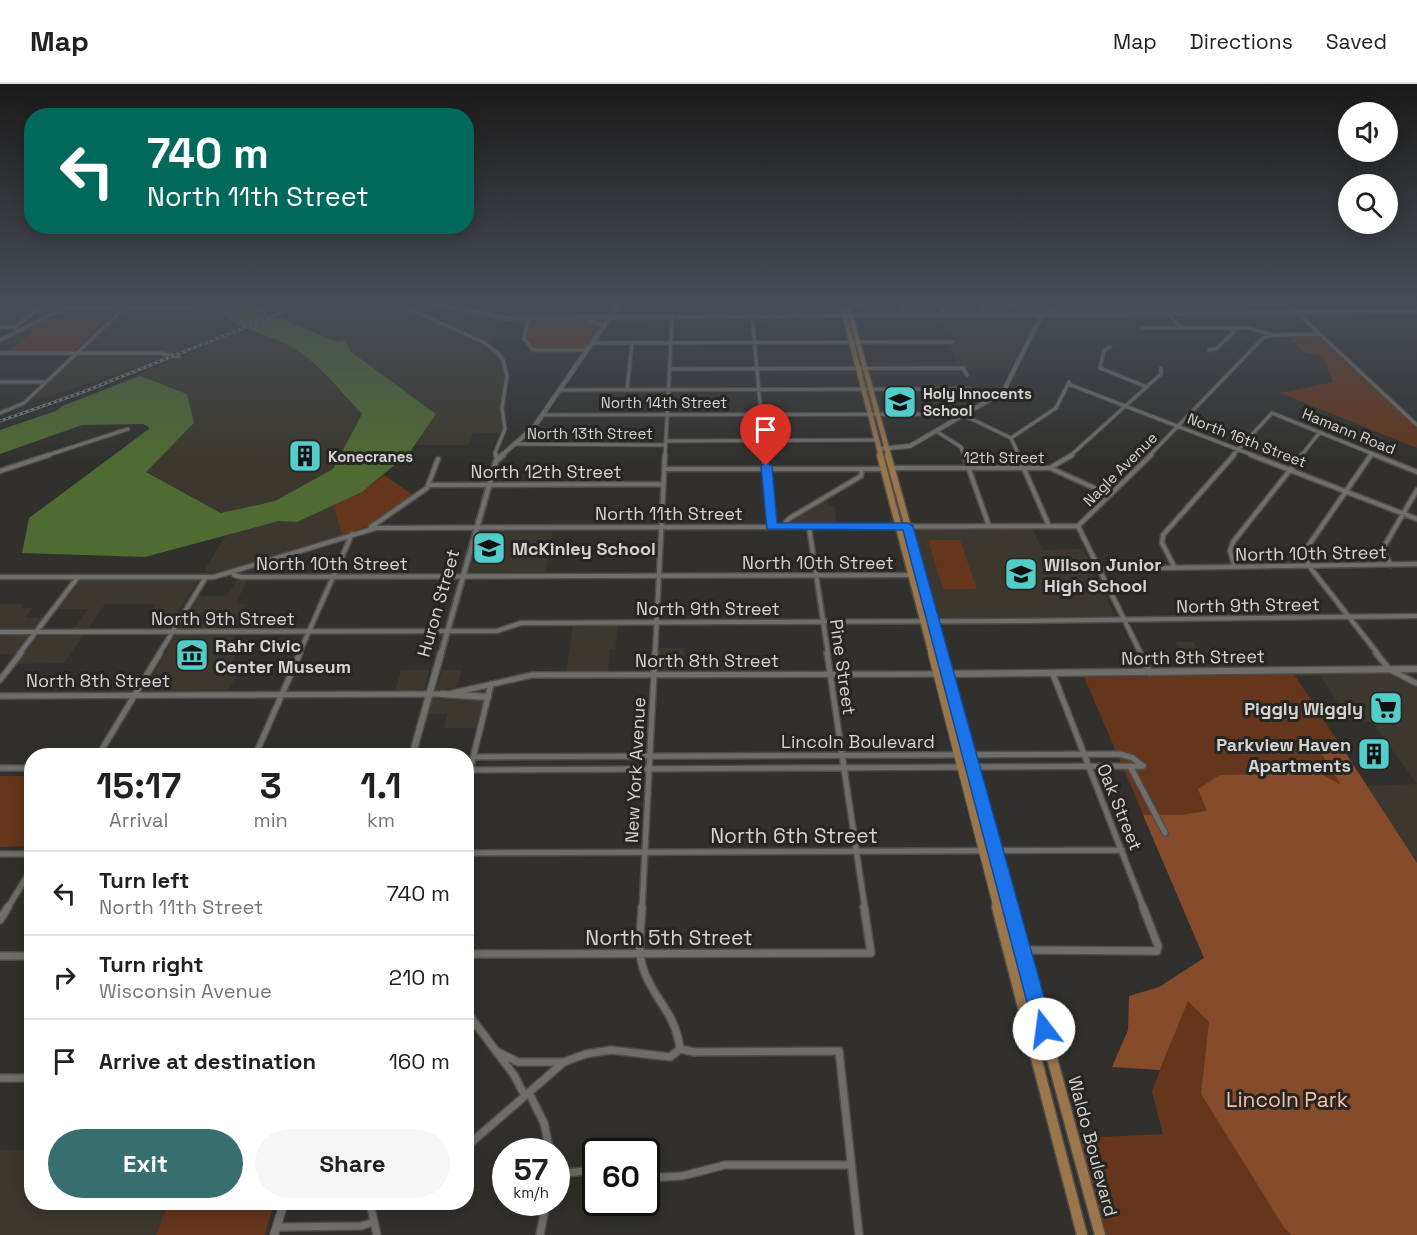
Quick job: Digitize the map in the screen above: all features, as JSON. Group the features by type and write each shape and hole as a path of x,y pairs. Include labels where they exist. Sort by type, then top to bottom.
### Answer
{"main road":[{"name":"Waldo Boulevard","path":"855,356 1082,1235"},
{"name":"Waldo Boulevard","path":"862,356 1100,1235"}],"street":[{"path":"2,413 24,403 73,356"},
{"path":"173,356 179,357"},
{"path":"500,356 507,376 502,408 505,429 495,453 497,459 534,427 583,356"},
{"path":"627,390 631,356"},
{"name":"New York Avenue","path":"671,356 640,953 643,973 675,1019 680,1032 680,1049"},
{"path":"756,356 771,527"},
{"path":"879,449 907,447 995,397 1007,387 1022,356"},
{"path":"1103,356 1100,368 1147,387"},
{"name":"Nagle Avenue","path":"1078,526 1179,427 1246,356"},
{"path":"1343,356 1417,425"},
{"path":"670,369 963,368 967,375"},
{"path":"1050,468 1066,460 1126,406 1161,374 1161,368"},
{"path":"0,382 46,382"},
{"name":"North 16th Street","path":"1011,438 1052,412 1060,404 1068,383 1417,519"},
{"path":"560,390 969,389 995,397"},
{"name":"Hamann Road","path":"1238,450 1272,413 1417,472"},
{"name":"North 14th Street","path":"543,415 964,415"},
{"path":"964,415 1011,438 1049,526"},
{"path":"0,471 128,429"},
{"path":"936,431 959,445 989,526"},
{"path":"1235,567 1230,550 1233,542 1320,432"},
{"name":"North 13th Street","path":"514,444 876,440"},
{"path":"1175,568 1162,543 1163,535 1238,450"},
{"path":"1372,453 1304,552 1309,566 1389,669 1416,683"},
{"path":"234,572 369,529 428,485 438,459"},
{"name":"Huron Street","path":"414,748 497,459"},
{"path":"664,470 884,468"},
{"name":"12th Street","path":"892,468 1050,468 1110,495"},
{"path":"786,527 786,522 791,517 861,476 862,469"},
{"name":"North 12th Street","path":"428,485 663,484"},
{"path":"1392,565 1384,553 1385,545 1417,490"},
{"name":"Pine Street","path":"810,526 871,953"},
{"path":"1078,526 1097,569 1150,673"},
{"name":"North 11th Street","path":"369,529 1078,526"},
{"path":"258,748 352,534"},
{"name":"North 10th Street","path":"1097,569 1417,564"},
{"name":"North 10th Street","path":"0,577 206,578 234,572 234,575 241,577 921,575"},
{"path":"0,680 78,577"},
{"path":"103,748 206,578"},
{"name":"North 9th Street","path":"0,632 496,631 521,623 923,622 1417,615"},
{"path":"1414,670 1416,683"},
{"name":"North 8th Street","path":"0,696 442,694 532,675 1053,674 1414,670"},
{"name":"Oak Street","path":"1023,951 1157,951 1158,946 1053,674"},
{"path":"474,757 491,684"},
{"path":"442,694 488,697"},
{"name":"Lincoln Boulevard","path":"474,757 1120,754 1133,758 1143,766 474,768"},
{"path":"1130,766 1165,833"},
{"path":"0,768 24,768"},
{"name":"North 6th Street","path":"474,853 1122,850"},
{"path":"0,854 24,854"},
{"path":"0,920 24,881"},
{"path":"1008,950 1023,951"},
{"name":"North 5th Street","path":"474,954 871,953"},
{"path":"0,956 24,956"},
{"path":"474,1022 527,1094 544,1123 547,1138"},
{"path":"496,1051 518,1062 564,1062 586,1054 611,1050 670,1057 680,1049 694,1052 839,1051 859,1235"},
{"path":"474,1140 564,1062"},
{"path":"0,1078 24,1078"},
{"path":"660,1177 682,1176 725,1165 851,1165"},
{"path":"282,1210 276,1231 361,1226 374,1222"},
{"path":"373,1210 377,1235"},
{"path":"540,1235 544,1216"}],"shaded area":[{"path":"77,356 171,356 47,397 34,397"},
{"path":"182,356 306,356 362,414 333,469 275,501 222,513 146,471 194,424 113,387 107,388"},
{"path":"305,356 356,356 436,414 410,452 362,492 297,522 279,521 145,557 22,553 29,518 149,427 143,424 82,425 0,454 0,430 56,411 62,406 140,376 187,394 194,423 146,472 221,513 275,501 333,469 362,414"},
{"path":"356,356 498,356 504,369 501,433 473,433 469,445 415,445 436,414"},
{"path":"954,356 1018,356 1011,369 958,367"},
{"path":"827,498 828,506 834,506 837,524 788,523 788,521"},
{"path":"333,505 342,535 218,573 204,571 226,535 280,521 297,522"},
{"path":"916,529 1033,529 1042,550 1083,549 1115,616 938,618 912,532"},
{"path":"481,530 553,530 545,572 469,573"},
{"path":"237,579 248,579 236,603 245,604 229,634 235,634 225,653 237,654 232,663 243,663 228,691 144,690 198,596 227,596"},
{"path":"79,581 198,581 168,628 152,629 159,617 148,617 156,604 105,604 64,663 16,664 38,636 69,635 88,609 58,609"},
{"path":"0,604 24,604 21,608 32,608 25,618 43,618 15,654 0,654 0,637 5,630 0,630"},
{"path":"573,625 618,625 615,649 610,649 608,672 566,672"},
{"path":"1175,642 1194,642 1209,668 1190,668"},
{"path":"659,648 685,648 684,671 658,671"},
{"path":"401,670 429,670 424,689 395,691"},
{"path":"442,670 462,670 456,688 437,690"},
{"path":"1319,674 1394,674 1417,688 1417,784 1372,722 1351,722"},
{"path":"481,698 483,700 476,728 444,728 447,714 428,714 431,701 436,699"},
{"path":"1417,784 1417,863 1367,786"},
{"path":"24,1148 24,1210 165,1210 156,1235 0,1235 0,1150 23,1150"}],"green space":[{"path":"1318,356 1339,356 1417,428 1417,448 1280,393 1333,382 1323,357"},
{"path":"384,475 413,495 368,526 342,535 333,505 362,492"},
{"path":"928,540 960,540 977,589 943,589"},
{"name":"Lincoln Park","path":"1294,674 1417,863 1417,1235 1105,1235 1079,1138 1163,1134 1152,1091 1205,958 1084,677"},
{"name":"Lincoln Park","path":"1336,738 1417,863 1417,1235 1292,1235 1285,1229 1201,1094 1209,1022 1188,1001 1160,1070 1112,1067 1128,1030 1129,996 1159,987 1204,958 1143,815 1181,815 1207,811 1198,789 1220,775 1319,773 1341,785 1314,741"},
{"path":"0,776 24,776 24,846 0,847"},
{"path":"165,1210 272,1210 265,1235 156,1235"}],"railway":[{"path":"0,421 83,392 174,356"}],"place":[{"name":"Holy Innocents School","path":"900,402"},
{"name":"Konecranes","path":"305,456"},
{"name":"McKinley School","path":"489,548"},
{"name":"Wilson Junior High School","path":"1021,574"},
{"name":"Rahr Civic Center Museum","path":"192,655"},
{"name":"Piggly Wiggly","path":"1386,708"},
{"name":"Parkview Haven Apartments","path":"1374,754"}],"route":[{"path":"766,466 771,527 908,526 1044,1029"}]}
